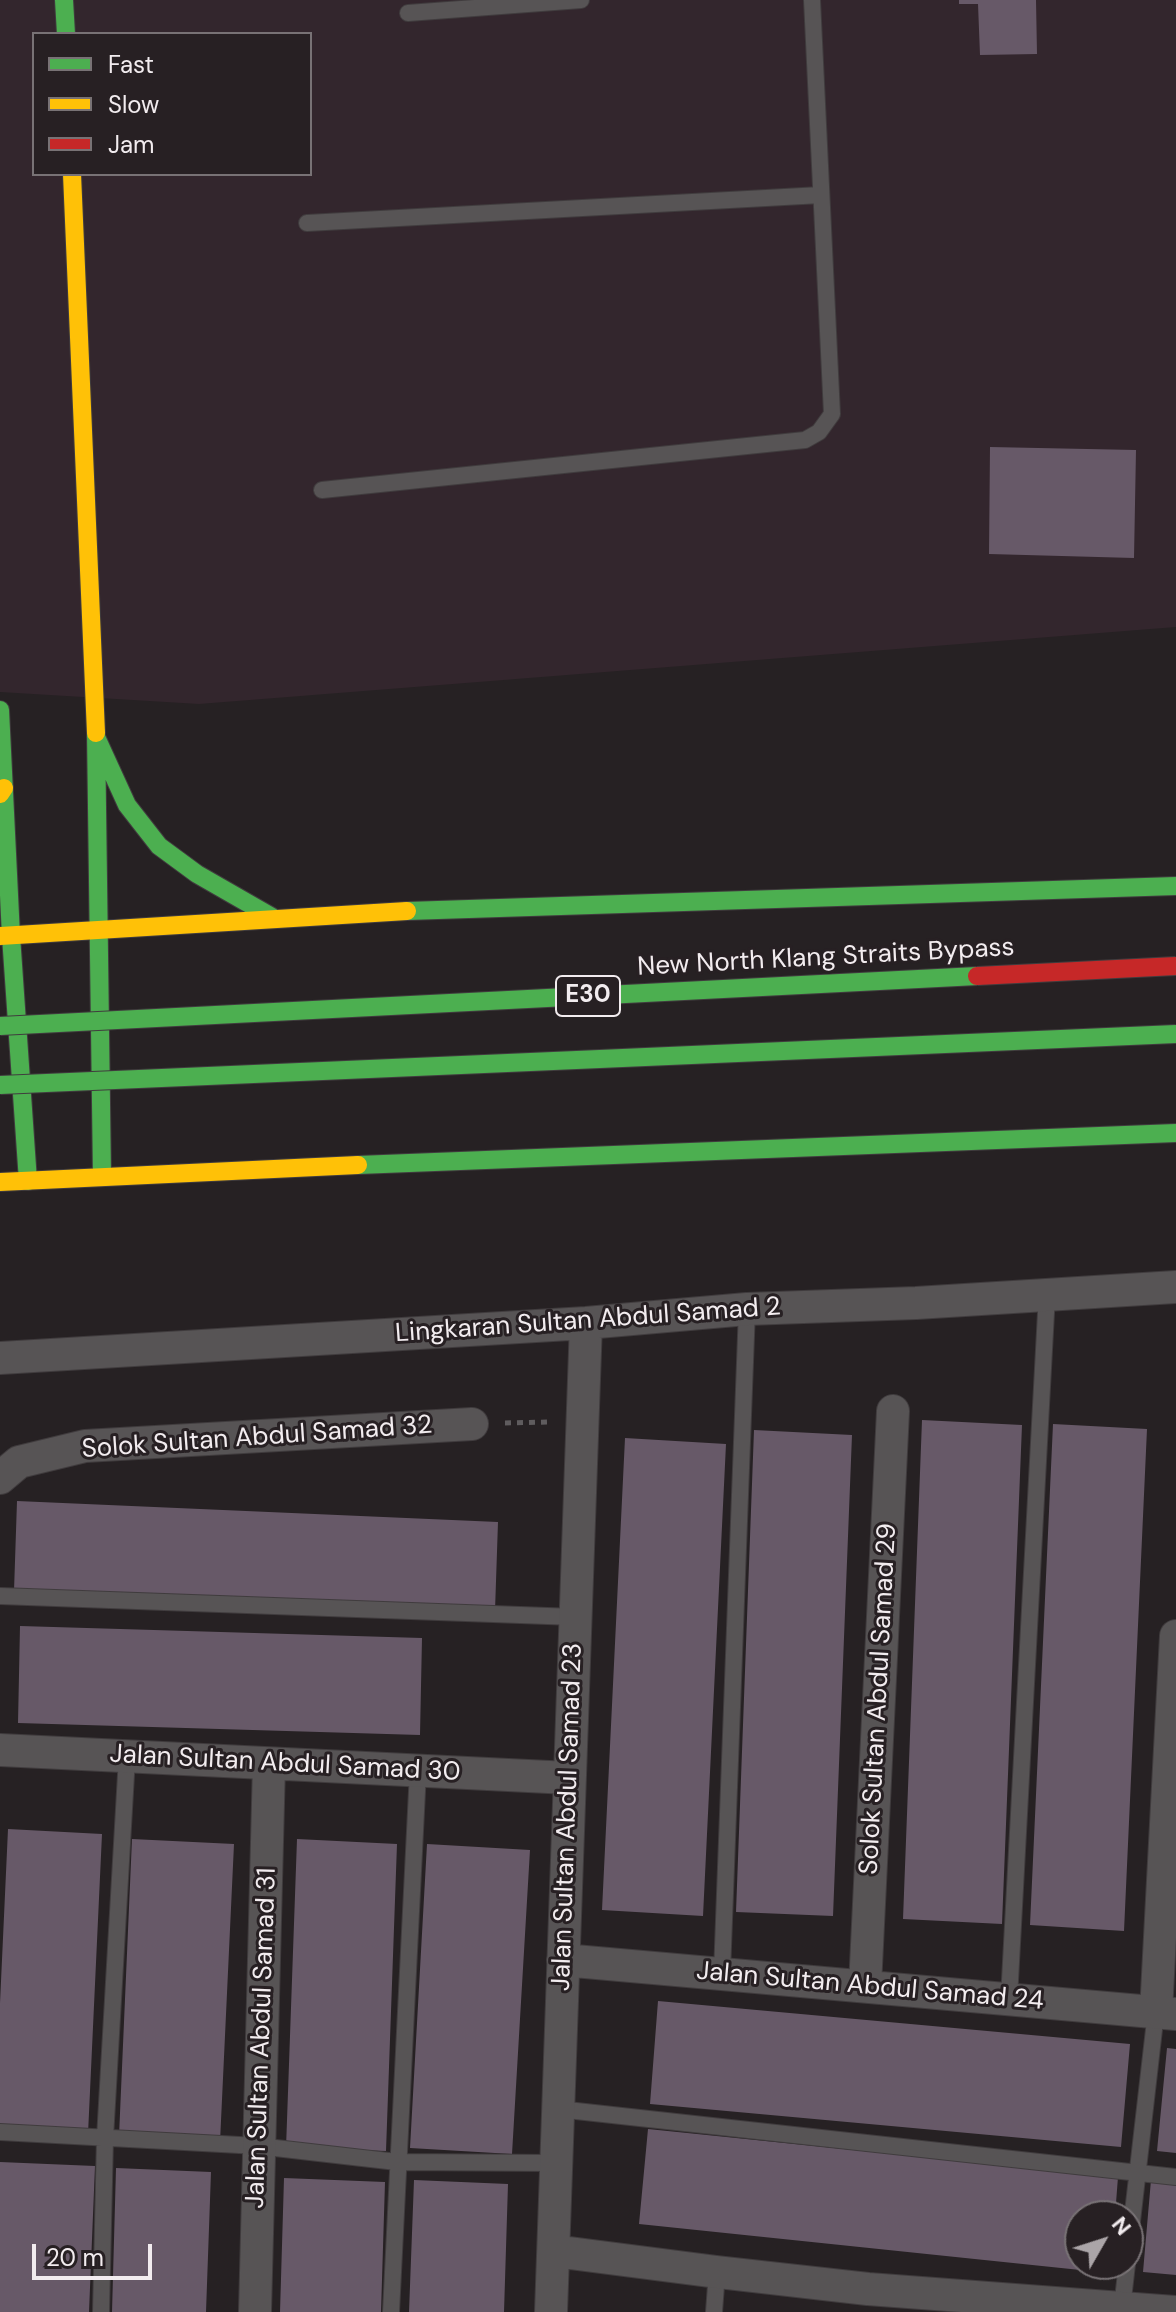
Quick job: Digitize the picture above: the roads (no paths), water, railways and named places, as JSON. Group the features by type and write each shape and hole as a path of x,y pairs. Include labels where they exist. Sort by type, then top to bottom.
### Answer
{"main road":[{"path":"64,0 66,32"},
{"path":"72,176 96,737 102,1176"},
{"path":"0,710 6,936 28,1181"},
{"path":"96,737 127,805 159,846 197,874 272,917"},
{"path":"6,936 272,917 1176,886"},
{"name":"New North Klang Straits Bypass","path":"0,1026 1176,966"},
{"path":"0,1085 1176,1034"},
{"path":"0,1182 1176,1133"}],"street":[{"name":"Lingkaran Sultan Abdul Samad 2","path":"0,1358 586,1323 747,1309 916,1303 1176,1287"},
{"name":"Jalan Sultan Abdul Samad 23","path":"551,2312 586,1323"},
{"name":"Solok Sultan Abdul Samad 29","path":"865,1986 893,1411"},
{"name":"Solok Sultan Abdul Samad 32","path":"0,1478 19,1462 85,1446 472,1424"},
{"path":"1166,2013 1176,1636"},
{"name":"Jalan Sultan Abdul Samad 30","path":"0,1750 569,1778"},
{"name":"Jalan Sultan Abdul Samad 31","path":"255,2312 269,1764"},
{"name":"Jalan Sultan Abdul Samad 24","path":"563,1960 1166,2013"},
{"path":"554,2251 717,2272 867,2300 1148,2310"}],"lane":[{"path":"408,13 581,0"},
{"path":"322,490 805,440 819,432 832,414 812,0"},
{"path":"307,223 821,195"},
{"path":"1009,1999 1047,1294"},
{"path":"722,1973 747,1309"},
{"path":"0,1596 575,1617"},
{"path":"101,2312 105,2138 127,1757"},
{"path":"391,2312 418,1771"},
{"path":"1135,2200 1166,2013"},
{"path":"558,2109 1176,2177"},
{"path":"0,2132 258,2146 397,2162 556,2163"},
{"path":"714,2312 717,2272"},
{"path":"1134,2280 1148,2310"}]}
